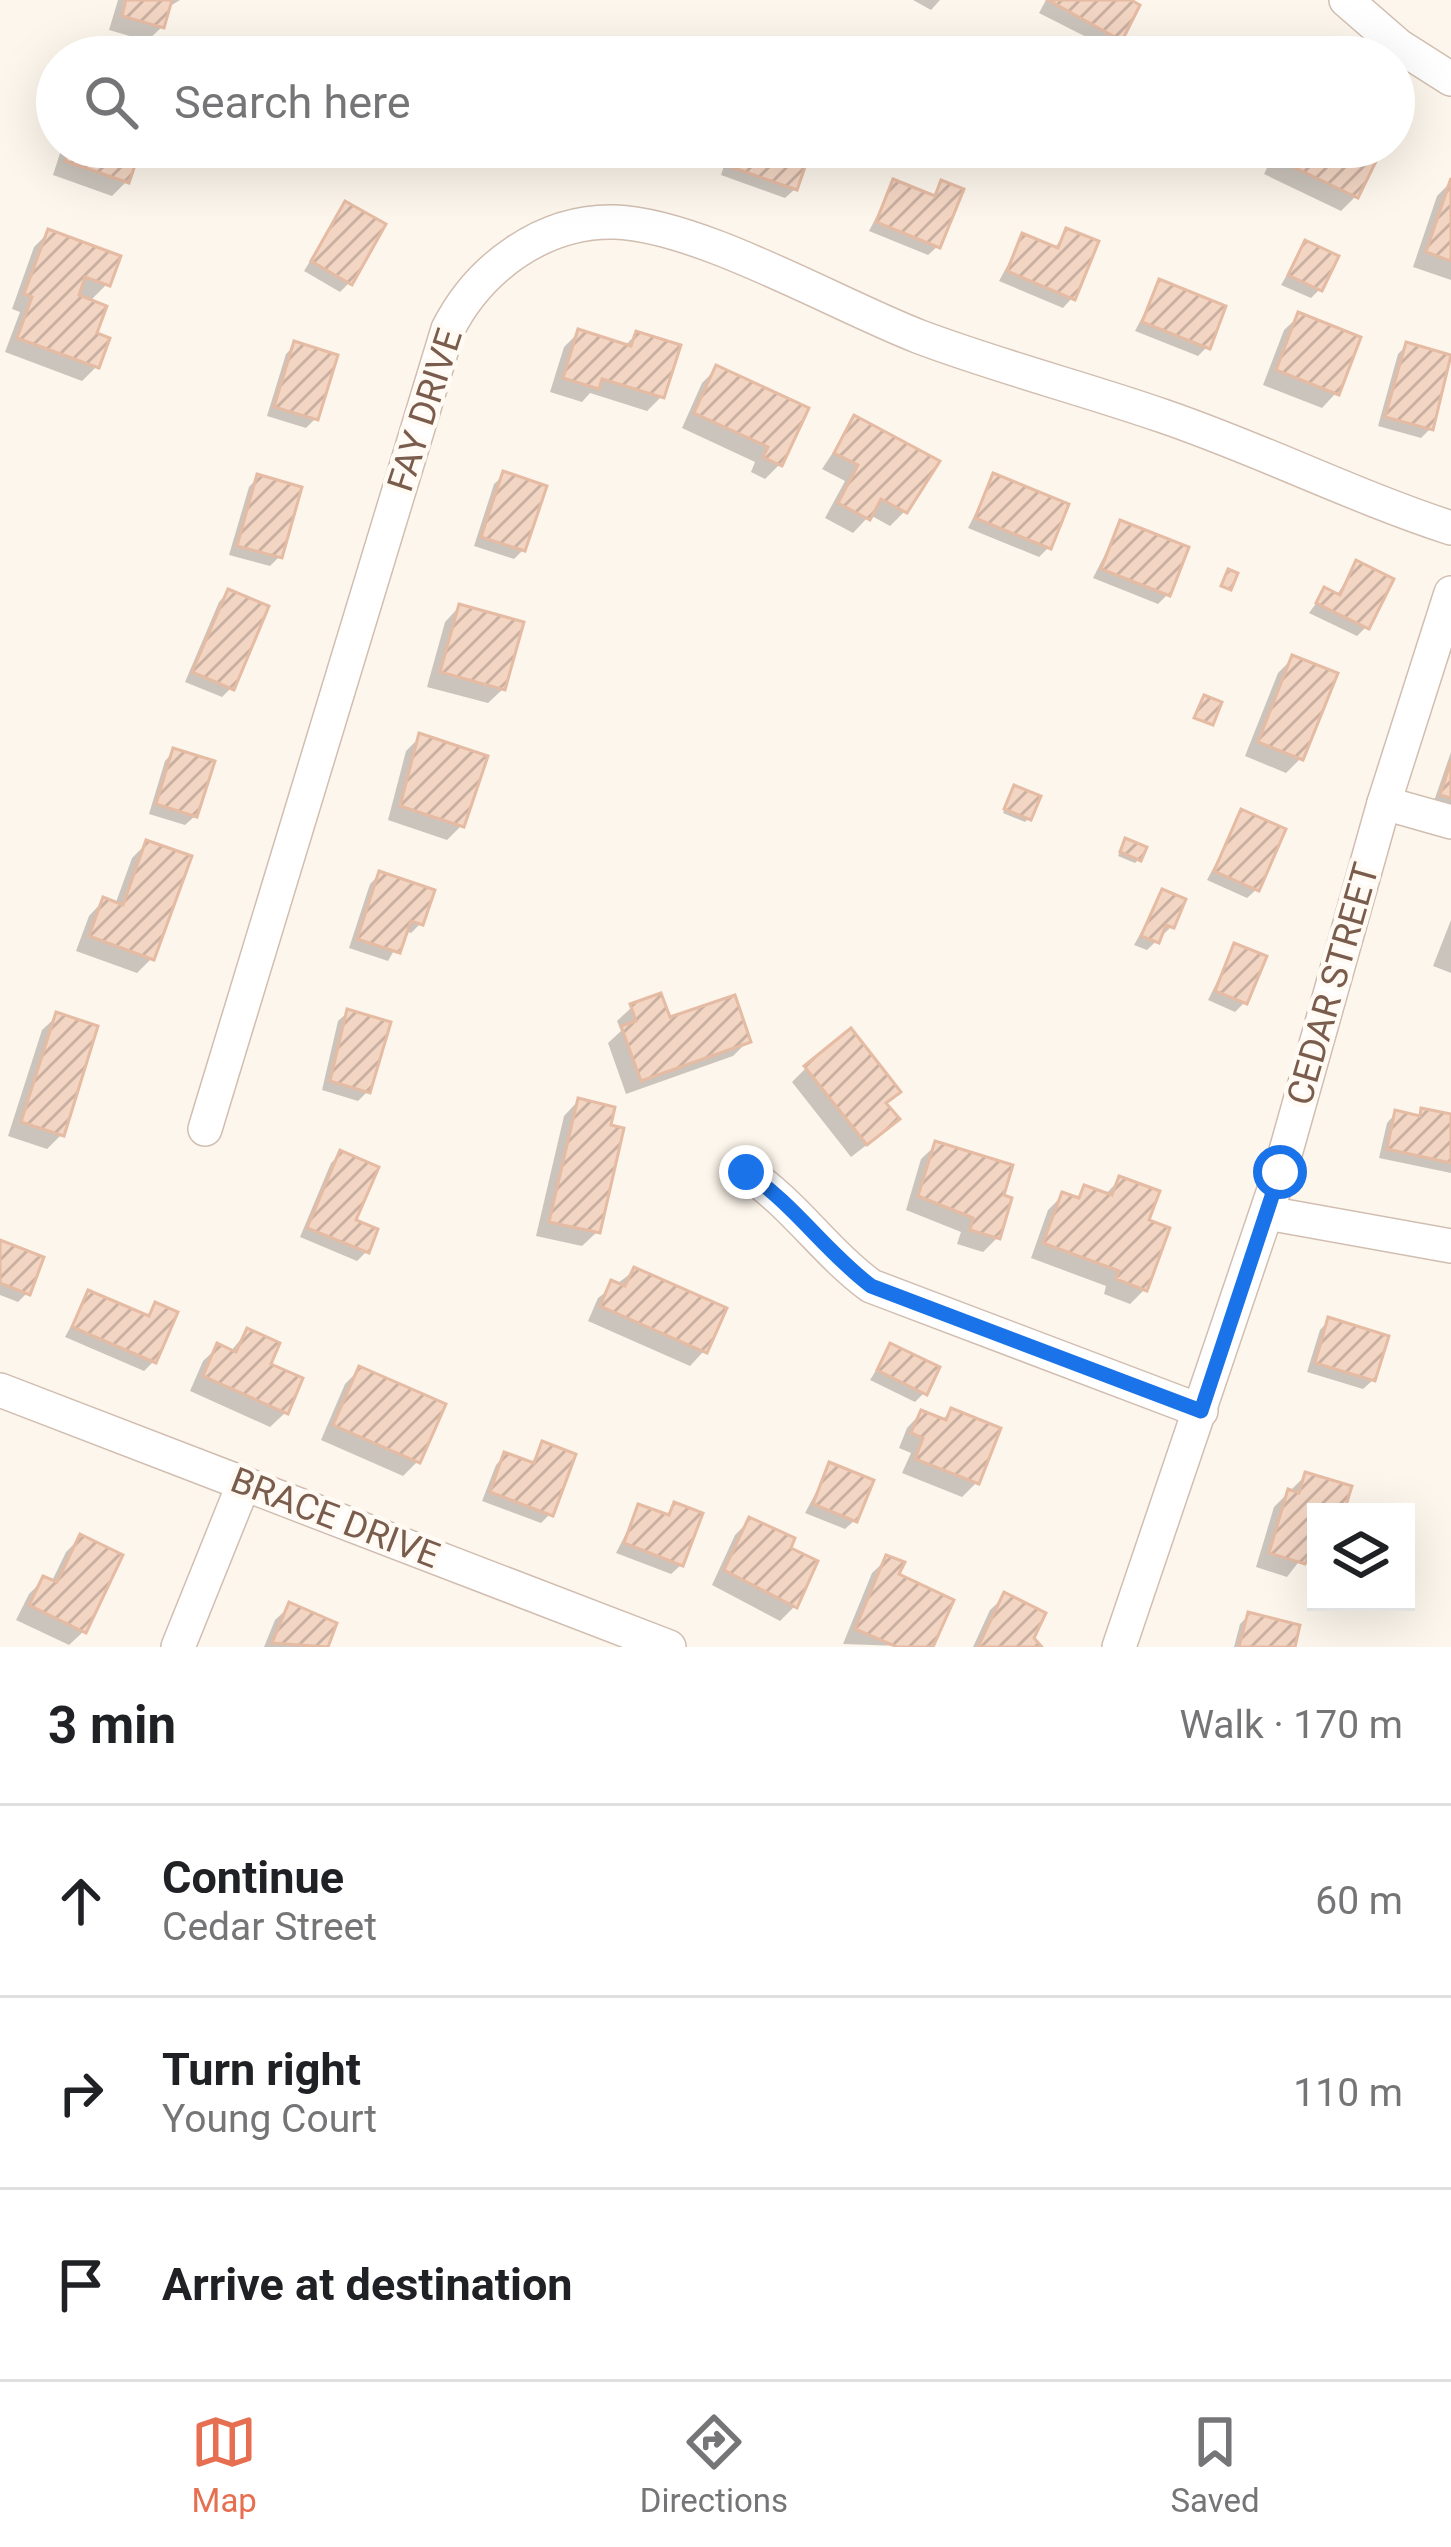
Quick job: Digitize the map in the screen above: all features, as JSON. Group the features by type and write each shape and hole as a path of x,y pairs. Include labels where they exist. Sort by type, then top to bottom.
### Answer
{"street":[{"path":"1346,0 1387,36"},
{"path":"1415,56 1451,79"},
{"name":"FAY DRIVE","path":"205,1130 448,329 469,294 498,264 533,242 573,227 614,222 665,230 917,335 1164,416 1451,528"},
{"name":"CEDAR STREET","path":"1119,1647 1267,1213 1384,803 1451,592"},
{"path":"1384,803 1451,822"},
{"path":"746,1172 798,1212 840,1263 871,1286 1201,1411"},
{"path":"1267,1213 1451,1246"},
{"name":"BRACE DRIVE","path":"0,1390 669,1647"},
{"path":"178,1647 244,1483"}],"building":[{"path":"126,0 172,0 164,28 122,16"},
{"path":"1048,0 1131,0 1140,5 1124,36 1113,36"},
{"path":"85,168 134,168 129,183"},
{"path":"734,168 805,168 797,190"},
{"path":"1296,168 1373,168 1358,198"},
{"path":"1451,178 1451,261 1426,252"},
{"path":"893,179 935,196 941,180 964,189 940,248 876,222"},
{"path":"345,201 386,224 352,285 311,261"},
{"path":"1066,228 1099,241 1075,300 1007,271 1022,233 1058,248"},
{"path":"48,229 121,256 110,286 85,277 79,295 107,306 97,333 110,338 99,368 17,338 32,297 24,294"},
{"path":"1305,240 1339,256 1322,291 1288,275"},
{"path":"1159,279 1226,306 1210,349 1142,322"},
{"path":"1298,312 1361,337 1339,395 1276,370"},
{"path":"578,329 631,346 636,331 681,345 664,398 602,379 599,389 563,378"},
{"path":"294,341 338,355 318,420 274,407"},
{"path":"1406,342 1451,355 1433,430 1385,417"},
{"path":"716,365 809,408 782,466 763,457 768,447 694,413"},
{"path":"854,415 940,461 907,513 881,499 870,520 838,503 858,465 834,453"},
{"path":"503,471 547,486 525,551 481,537"},
{"path":"993,473 1069,504 1051,549 975,518"},
{"path":"257,474 302,487 282,558 237,546"},
{"path":"1120,520 1189,547 1170,596 1101,569"},
{"path":"1356,560 1394,579 1369,629 1316,603 1324,587 1340,595"},
{"path":"1228,569 1238,573 1231,590 1221,586"},
{"path":"228,589 269,606 234,690 192,672"},
{"path":"459,604 524,622 505,690 440,672"},
{"path":"1292,655 1338,673 1303,760 1258,742"},
{"path":"1204,695 1222,702 1213,725 1194,718"},
{"path":"419,733 488,756 464,827 400,806"},
{"path":"173,748 215,761 197,817 156,804"},
{"path":"1451,761 1451,798 1440,795"},
{"path":"1014,785 1041,796 1031,820 1004,809"},
{"path":"1241,809 1286,829 1259,891 1214,871"},
{"path":"1125,838 1147,847 1141,861 1120,852"},
{"path":"146,840 192,856 154,960 89,936 103,897 123,905"},
{"path":"379,871 435,890 423,925 411,921 400,953 357,939"},
{"path":"1162,889 1186,899 1174,928 1166,925 1159,943 1141,936"},
{"path":"1234,943 1267,956 1247,1004 1215,991"},
{"path":"661,993 670,1017 735,995 751,1042 641,1081 621,1026 636,1021 630,1004"},
{"path":"347,1009 391,1022 370,1093 330,1081"},
{"path":"56,1012 98,1026 64,1136 21,1122"},
{"path":"851,1028 901,1092 886,1103 900,1119 867,1145 804,1066"},
{"path":"578,1098 615,1107 611,1125 624,1128 600,1233 549,1222"},
{"path":"1421,1108 1451,1114 1451,1163 1387,1149 1395,1110 1420,1116"},
{"path":"935,1141 1013,1165 1004,1195 1012,1198 1000,1239 970,1230 973,1218 918,1196"},
{"path":"340,1150 379,1167 356,1220 378,1229 369,1253 307,1228"},
{"path":"1119,1176 1160,1191 1149,1220 1170,1228 1147,1291 1116,1279 1119,1271 1043,1243 1062,1192 1079,1198 1084,1185 1112,1195"},
{"path":"0,1240 44,1257 30,1295 0,1283"},
{"path":"634,1267 727,1308 707,1353 600,1306 611,1280 625,1286"},
{"path":"88,1290 149,1316 155,1302 178,1312 156,1363 72,1327"},
{"path":"1328,1317 1389,1336 1375,1381 1315,1363"},
{"path":"247,1328 280,1343 271,1364 303,1378 288,1414 203,1376 217,1343 236,1352"},
{"path":"890,1343 940,1367 927,1395 877,1370"},
{"path":"359,1366 446,1404 420,1463 333,1425"},
{"path":"951,1408 1001,1428 979,1484 915,1459 923,1438 911,1433 921,1410 946,1420"},
{"path":"542,1441 576,1454 553,1516 490,1492 504,1452 534,1463"},
{"path":"829,1462 874,1480 857,1522 813,1504"},
{"path":"1305,1472 1352,1486 1347,1503 1307,1503 1305,1564 1269,1553 1288,1489 1299,1493"},
{"path":"674,1502 703,1513 683,1566 624,1543 638,1504 669,1515"},
{"path":"749,1517 795,1538 791,1548 818,1561 797,1608 724,1570"},
{"path":"80,1534 123,1555 86,1633 29,1605 43,1576 57,1582"},
{"path":"886,1555 905,1562 899,1574 954,1600 933,1647 897,1647 855,1629"},
{"path":"1004,1592 1046,1613 1034,1638 1042,1647 978,1647"},
{"path":"289,1602 337,1623 328,1647 272,1643"},
{"path":"1248,1612 1300,1625 1295,1647 1239,1647"}],"route":[{"path":"746,1172 798,1212 840,1263 871,1286 1201,1411 1280,1172"}]}
